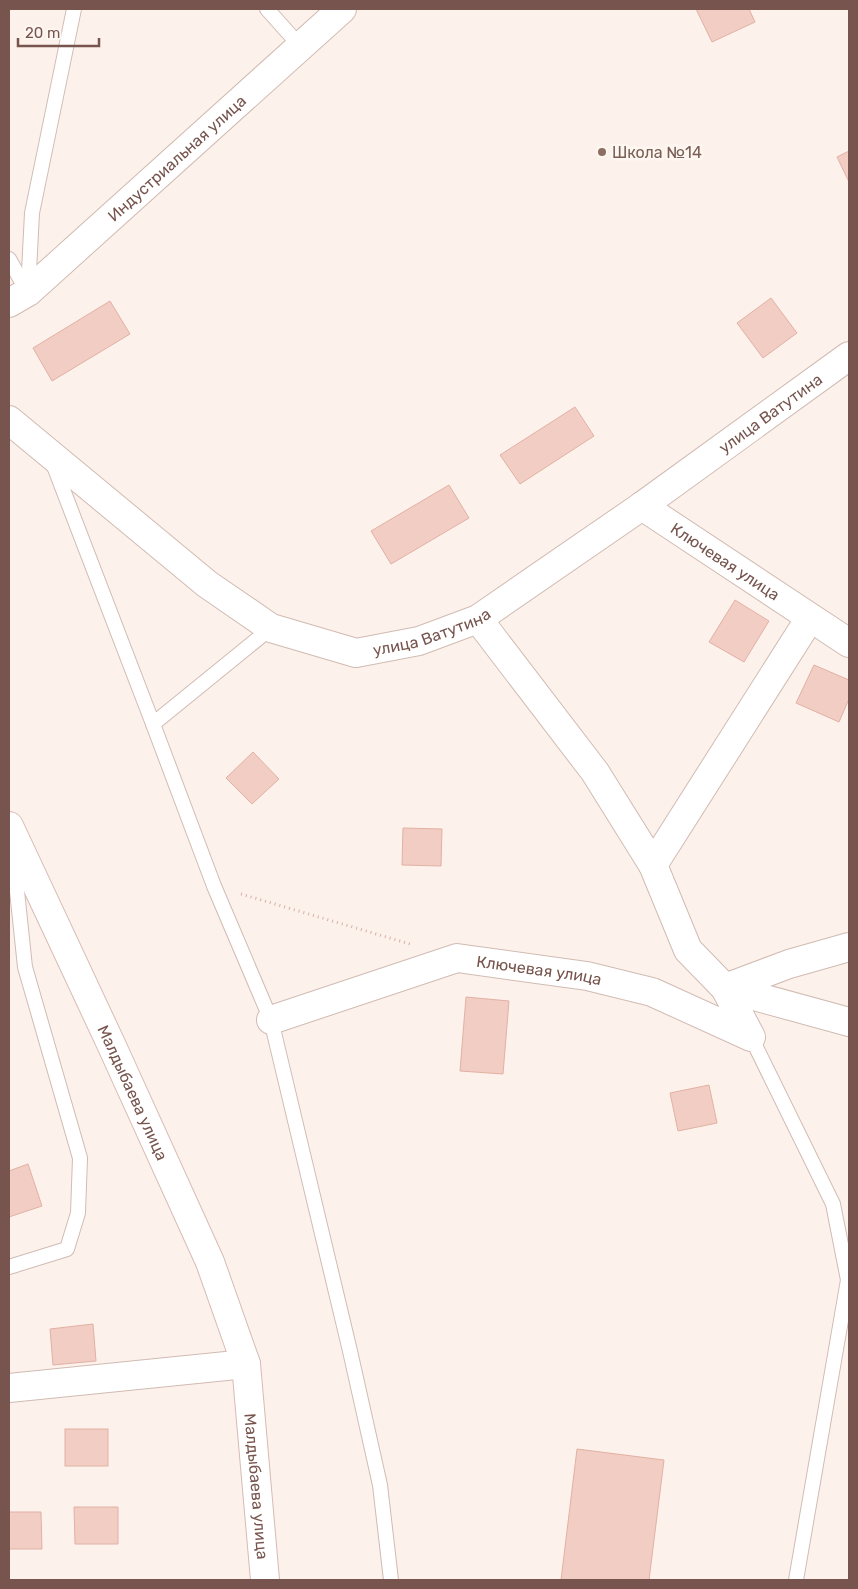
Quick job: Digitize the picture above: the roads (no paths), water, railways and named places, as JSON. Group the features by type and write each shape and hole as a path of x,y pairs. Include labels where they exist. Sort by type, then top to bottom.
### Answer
{"street":[{"name":"Индустриальная улица","path":"18,297 342,9"},
{"name":"улица Ватутина","path":"9,420 207,584 271,628 356,653 419,640 478,620 642,506 849,356"},
{"name":"Ключевая улица","path":"642,506 849,643"},
{"path":"653,865 810,618"},
{"path":"478,620 595,772 653,865 688,950 725,988 751,1037"},
{"name":"Малдыбаева улица","path":"10,828 210,1262 246,1364 265,1580"},
{"path":"725,988 789,964 849,947"},
{"name":"Ключевая улица","path":"271,1020 457,958 587,976 652,992 751,1037"},
{"path":"725,988 849,1022"},
{"path":"9,1388 246,1364"}],"lane":[{"path":"18,297 32,213 74,9"},
{"path":"267,9 300,46"},
{"path":"9,259 18,297"},
{"path":"49,454 214,886 271,1020 380,1485 391,1580"},
{"path":"153,724 271,628"},
{"path":"9,1267 67,1249 78,1213 80,1158 25,967 10,828"},
{"path":"751,1037 833,1204 848,1280 796,1580"}],"place":[{"name":"Школа №14","path":"602,152"}]}
